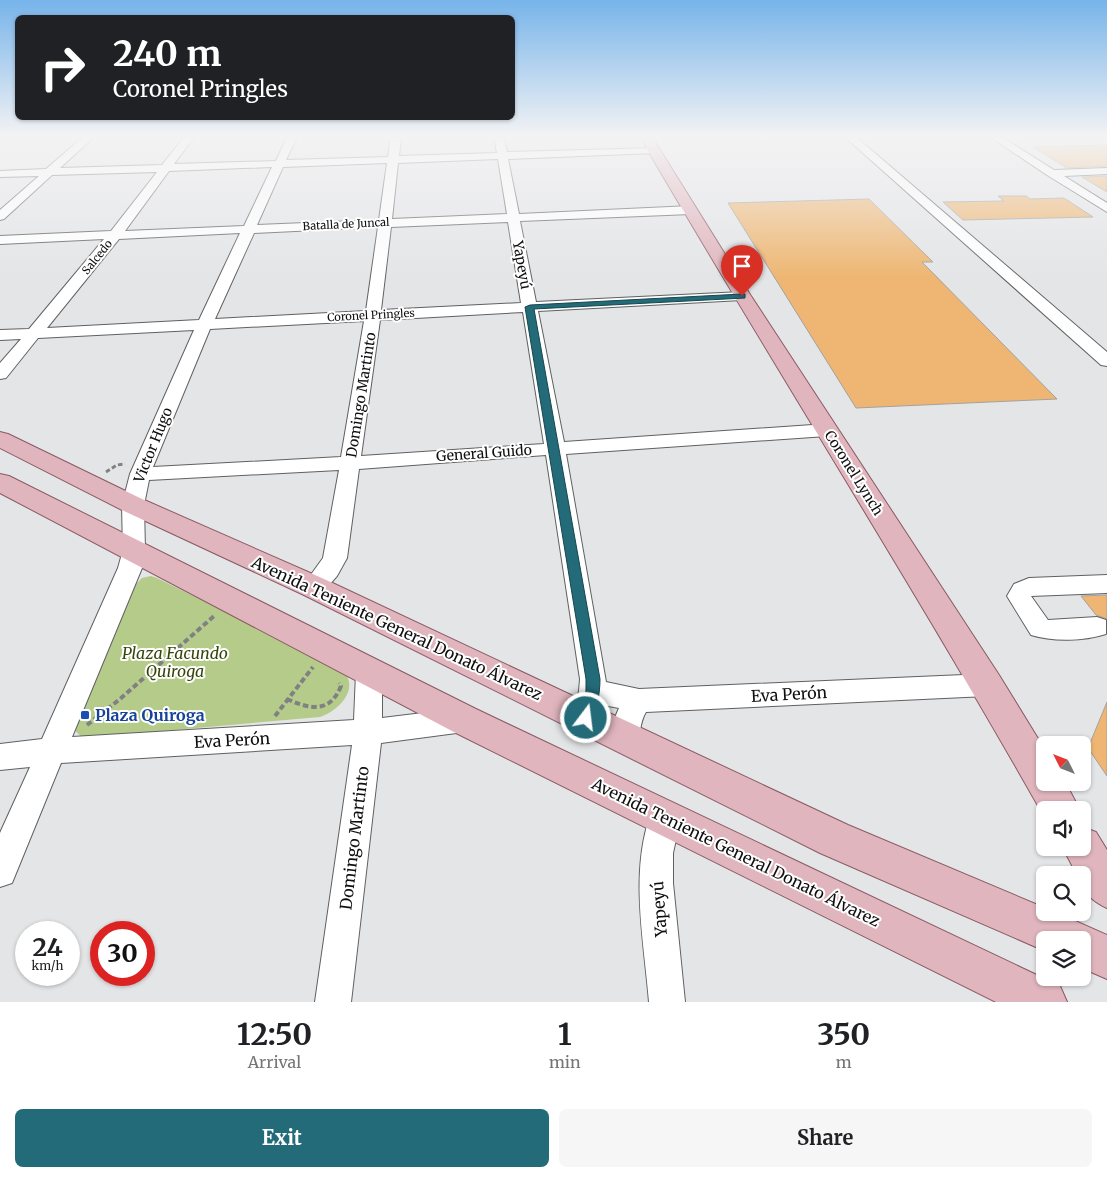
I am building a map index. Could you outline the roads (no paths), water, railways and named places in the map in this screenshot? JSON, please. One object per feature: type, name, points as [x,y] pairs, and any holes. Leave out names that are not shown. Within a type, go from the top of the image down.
[{"type":"main road","name":"Coronel Lynch","points":[[675,184],[742,296],[987,685],[1056,801]]},
{"type":"main road","name":"Avenida Teniente General Donato Álvarez","points":[[0,439],[133,505],[314,587],[589,704],[626,737],[834,839],[1048,931]]},
{"type":"main road","name":"Avenida Teniente General Donato Álvarez","points":[[0,482],[134,550],[352,674],[464,720],[1044,1002]]},
{"type":"main road","points":[[1088,856],[1107,887]]},
{"type":"main road","points":[[1091,950],[1107,956]]},
{"type":"street","points":[[0,216],[37,184]]},
{"type":"street","name":"Salcedo","points":[[0,374],[115,235],[153,184]]},
{"type":"street","name":"Victor Hugo","points":[[0,871],[124,585],[134,550],[133,505],[140,474],[204,325],[271,184]]},
{"type":"street","name":"Domingo Martinto","points":[[314,587],[329,570],[335,558],[373,314],[391,184]]},
{"type":"street","name":"Yapeyú","points":[[508,184],[555,448],[591,669],[589,704]]},
{"type":"street","points":[[904,184],[1107,361]]},
{"type":"street","points":[[1069,184],[1107,208]]},
{"type":"street","name":"Batalla de Juncal","points":[[0,240],[691,210]]},
{"type":"street","name":"Coronel Pringles","points":[[0,335],[742,296]]},
{"type":"street","name":"General Guido","points":[[140,474],[827,430]]},
{"type":"street","points":[[1097,627],[1048,630],[1040,628],[1020,601],[1020,596],[1022,590],[1029,587],[1107,584]]},
{"type":"street","name":"Domingo Martinto","points":[[333,1002],[368,732],[352,674]]},
{"type":"street","name":"Eva Perón","points":[[589,704],[987,685]]},
{"type":"street","points":[[626,737],[626,724],[630,711],[639,701]]},
{"type":"street","name":"Eva Perón","points":[[0,757],[52,751],[368,732],[464,720]]},
{"type":"street","name":"Yapeyú","points":[[665,817],[657,853],[656,883],[667,1002]]},
{"type":"place","name":"Plaza Quiroga","points":[[85,715]]},
{"type":"park label","name":"Plaza Facundo Quiroga","points":[[175,662]]}]
